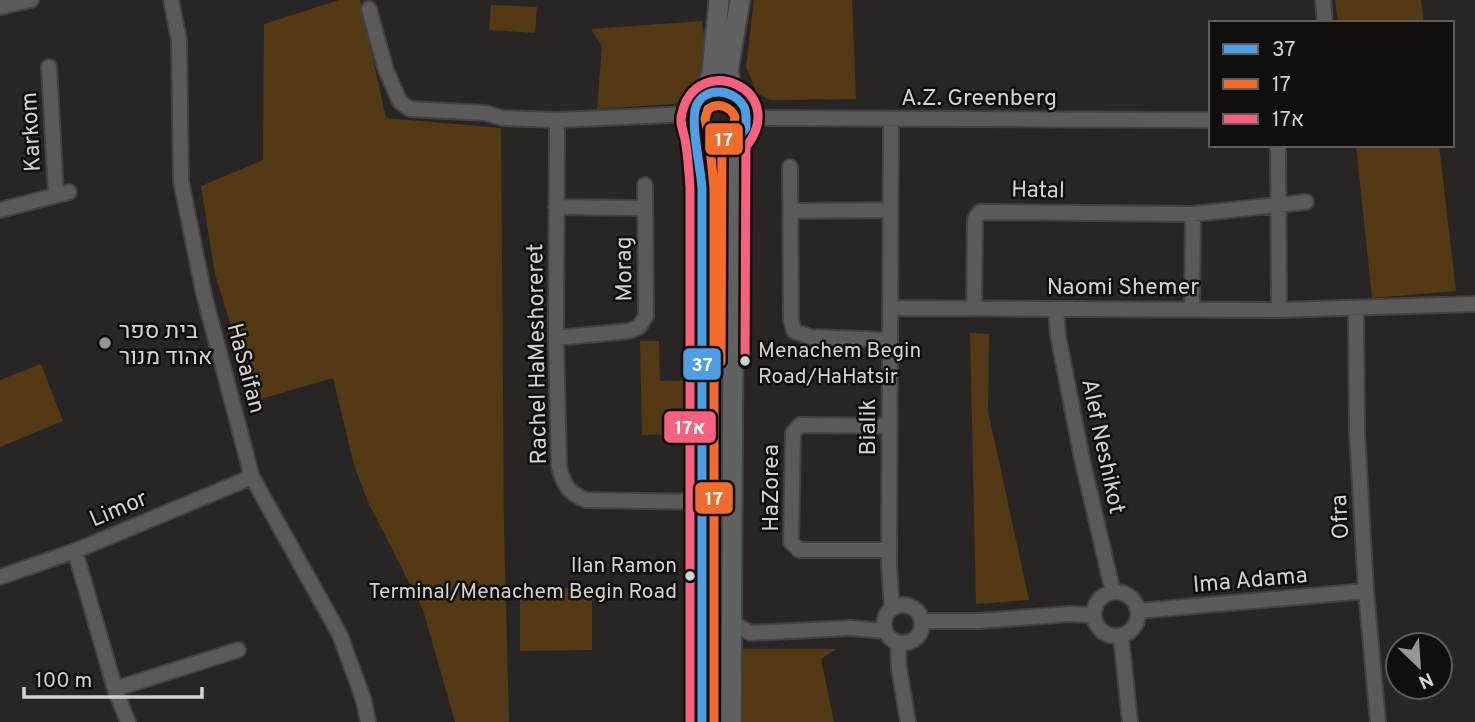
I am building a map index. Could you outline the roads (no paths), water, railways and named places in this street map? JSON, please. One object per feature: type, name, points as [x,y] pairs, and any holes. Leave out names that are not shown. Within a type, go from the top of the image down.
[{"type":"main road","points":[[702,722],[702,188],[694,124],[696,107],[705,97],[712,72],[719,0]]},
{"type":"main road","points":[[694,124],[710,145],[725,146],[734,143],[746,128],[745,109],[733,95],[728,71],[740,0]]},
{"type":"main road","points":[[705,97],[719,92],[733,95]]},
{"type":"main road","points":[[731,722],[734,143]]},
{"type":"street","points":[[0,7],[31,0]]},
{"type":"street","name":"HaSaifan","points":[[172,0],[178,40],[181,181],[204,295],[252,477],[340,635],[364,701],[368,722]]},
{"type":"street","points":[[1323,0],[1325,21]]},
{"type":"street","points":[[369,9],[386,70],[400,102],[410,109],[486,113],[502,118],[694,124]]},
{"type":"street","name":"Karkom","points":[[0,210],[62,194],[49,67]]},
{"type":"street","name":"A.Z. Greenberg","points":[[747,118],[1209,120]]},
{"type":"street","name":"Bialik","points":[[887,619],[891,119]]},
{"type":"street","name":"Rachel HaMeshoreret","points":[[557,120],[556,338],[559,467],[564,484],[573,495],[586,500],[702,502]]},
{"type":"street","points":[[1279,147],[1279,310]]},
{"type":"street","points":[[790,167],[791,320],[794,331],[811,337],[890,340]]},
{"type":"street","name":"Morag","points":[[556,338],[629,331],[639,327],[646,316],[645,185]]},
{"type":"street","name":"Hatal","points":[[974,308],[975,219],[980,212],[1193,214],[1306,202]]},
{"type":"street","name":"Morag","points":[[556,207],[645,208]]},
{"type":"street","points":[[790,211],[890,210]]},
{"type":"street","points":[[1192,310],[1193,214]]},
{"type":"street","name":"Naomi Shemer","points":[[890,307],[1279,310],[1475,304]]},
{"type":"street","name":"Alef Neshikot","points":[[1056,309],[1058,335],[1082,459],[1113,593]]},
{"type":"street","name":"Ofra","points":[[1356,309],[1357,432],[1366,592],[1378,722]]},
{"type":"street","name":"HaZorea","points":[[889,550],[799,550],[791,542],[793,433],[800,425],[890,426]]},
{"type":"street","name":"Limor","points":[[0,577],[75,551],[252,477]]},
{"type":"street","points":[[75,551],[115,689],[128,722]]},
{"type":"street","name":"Ima Adama","points":[[1138,611],[1366,592]]},
{"type":"street","points":[[1113,593],[1128,595],[1134,600],[1138,611],[1135,626],[1121,636],[1108,635],[1101,631],[1094,615],[1097,603],[1102,597],[1113,593]]},
{"type":"street","points":[[732,623],[751,633],[852,628],[887,619],[898,606],[916,610],[922,621],[920,634],[911,642],[892,641],[887,619]]},
{"type":"street","points":[[922,621],[1094,615]]},
{"type":"street","points":[[732,647],[751,633]]},
{"type":"street","points":[[1121,636],[1130,722]]},
{"type":"street","points":[[898,643],[899,668],[908,722]]},
{"type":"street","points":[[115,689],[238,650]]},
{"type":"place","name":"בית ספר אהוד מנור","points":[[105,343]]},
{"type":"place","name":"Menachem Begin Road/HaHatsir","points":[[745,361]]},
{"type":"place","name":"Ilan Ramon Terminal/Menachem Begin Road","points":[[690,576]]}]
